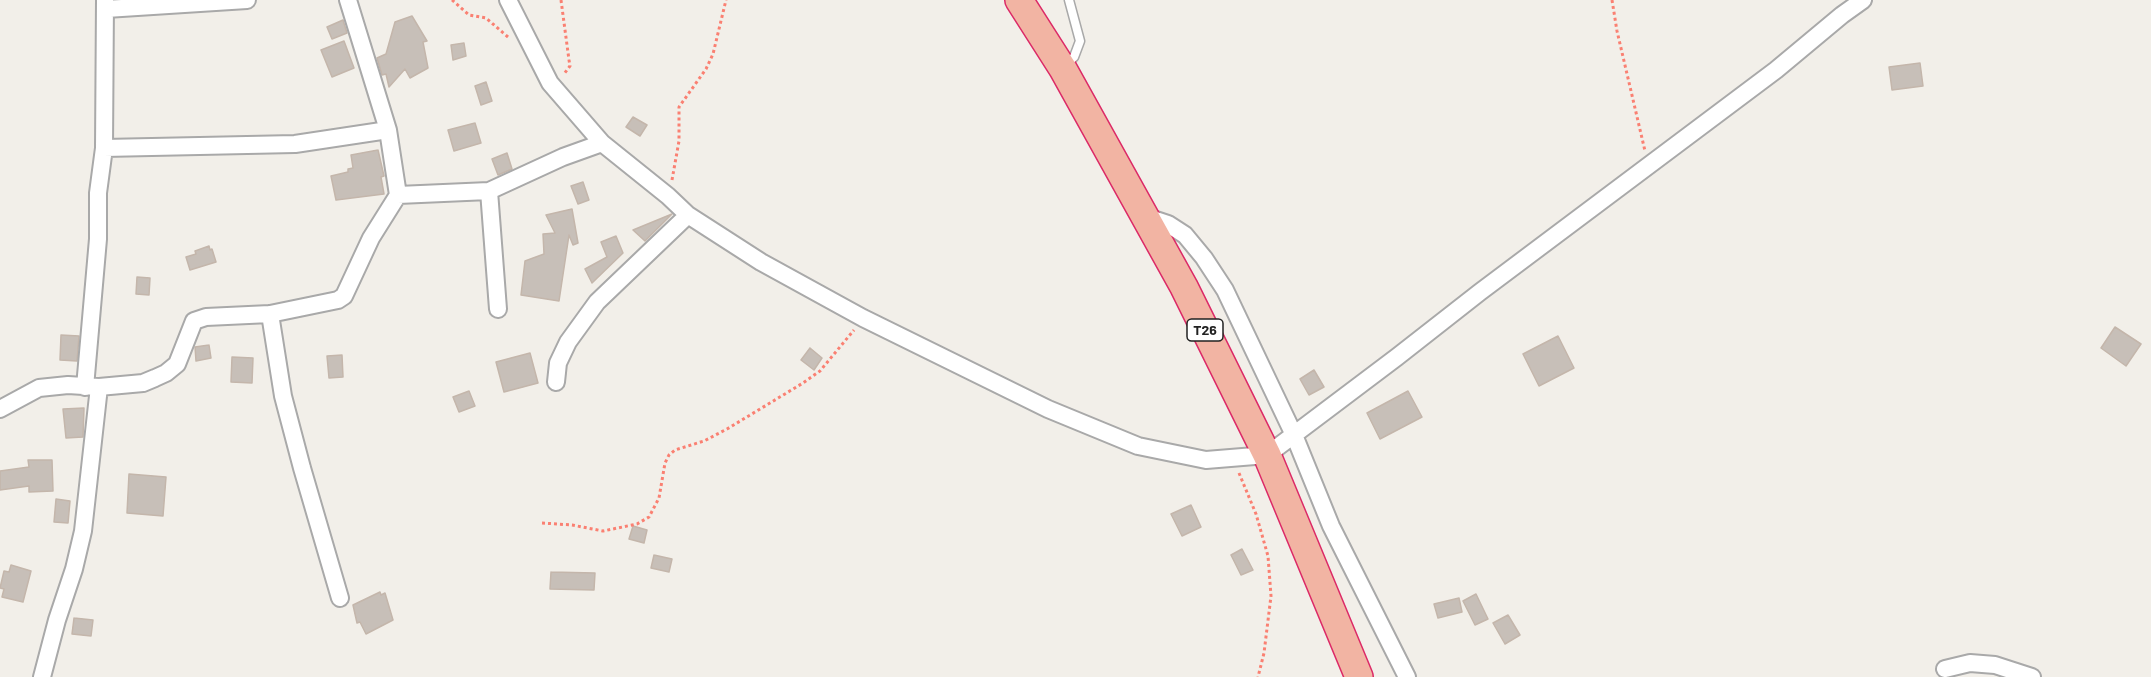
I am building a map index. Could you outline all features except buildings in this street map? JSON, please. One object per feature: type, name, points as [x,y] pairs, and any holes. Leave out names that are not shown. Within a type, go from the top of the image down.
[{"type":"highway","name":"T26","points":[[1019,0],[1063,69],[1184,287],[1267,455],[1359,677]]},
{"type":"street","points":[[42,677],[83,531],[92,387],[98,192],[104,148],[106,5],[247,0]]},
{"type":"street","points":[[1,408],[39,388],[143,383],[166,373],[177,364],[194,321],[206,317],[270,314],[333,301],[344,296],[371,238],[398,195],[388,130],[348,0]]},
{"type":"street","points":[[508,0],[550,83],[602,143],[688,215],[761,262],[863,318],[1048,409],[1138,446],[1206,460],[1267,455],[1776,70],[1863,0]]},
{"type":"street","points":[[104,148],[295,144],[388,130]]},
{"type":"street","points":[[398,195],[489,192],[563,157],[602,143]]},
{"type":"street","points":[[489,192],[498,309]]},
{"type":"street","points":[[556,382],[558,363],[567,342],[590,310],[688,215]]},
{"type":"street","points":[[1144,216],[1168,224],[1185,235],[1204,258],[1225,290],[1294,435],[1331,526],[1407,677]]},
{"type":"street","points":[[270,314],[283,396],[340,598]]},
{"type":"street","points":[[1945,669],[1970,663],[1995,665],[2032,677]]},
{"type":"lane","points":[[1063,69],[1074,57],[1080,41],[1069,0]]},
{"type":"path","points":[[452,0],[469,15],[486,18],[510,39],[531,46]]},
{"type":"path","points":[[550,83],[566,73],[570,66],[561,0]]},
{"type":"path","points":[[668,196],[676,167],[679,107],[706,69],[713,54],[726,0]]},
{"type":"path","points":[[1612,0],[1648,165]]},
{"type":"path","points":[[542,523],[572,525],[603,531],[637,524],[649,517],[659,498],[665,463],[675,450],[704,441],[727,429],[820,371],[863,318]]},
{"type":"path","points":[[1232,458],[1256,514],[1268,556],[1271,596],[1264,653],[1258,677]]}]
